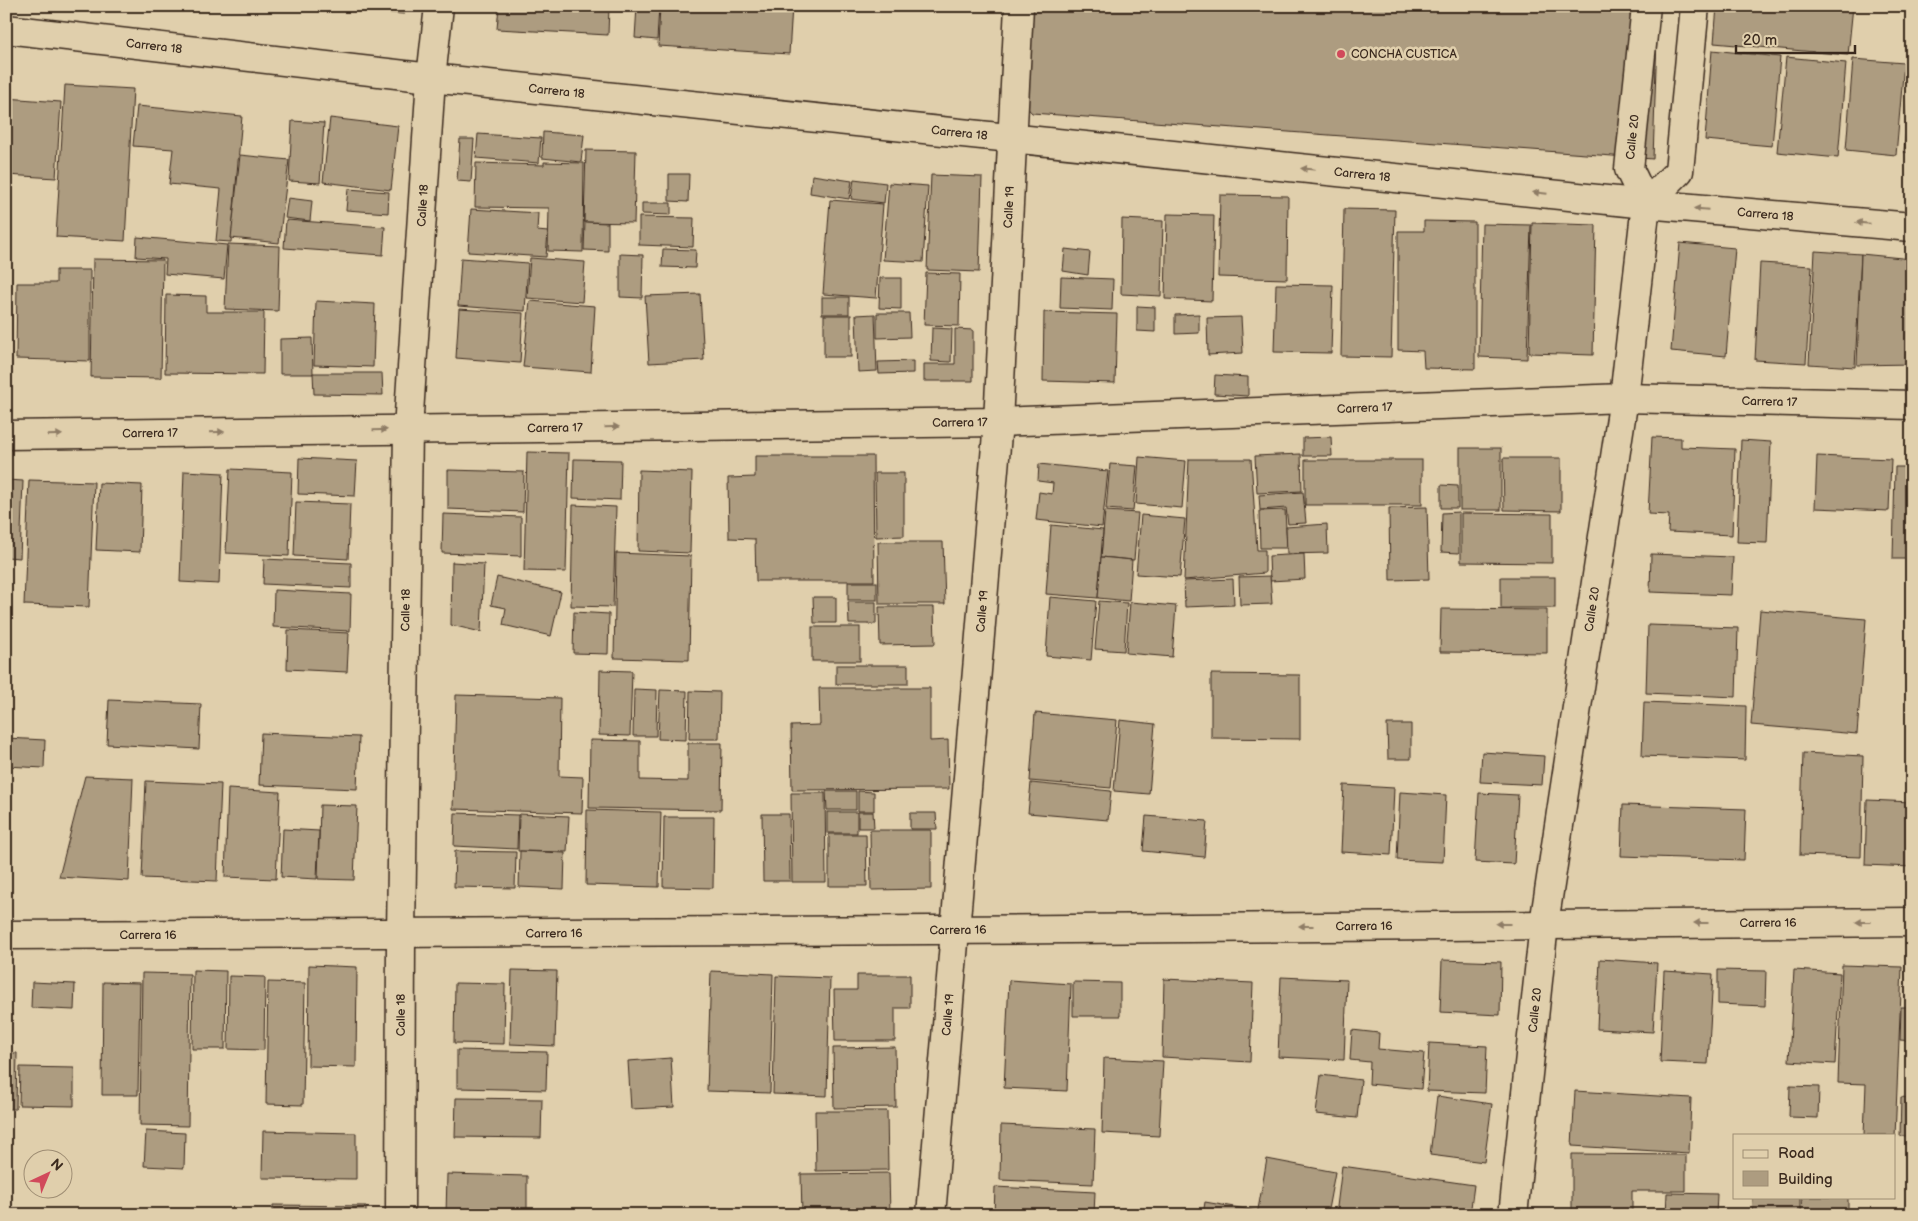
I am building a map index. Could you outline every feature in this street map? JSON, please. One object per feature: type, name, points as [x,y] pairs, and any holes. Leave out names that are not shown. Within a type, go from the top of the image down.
[{"type":"street","name":"Calle 18","points":[[400,1215],[401,935],[408,430],[431,78],[439,6]]},
{"type":"street","name":"Calle 19","points":[[932,1215],[998,422],[1019,6]]},
{"type":"street","name":"Calle 20","points":[[1513,1215],[1544,924],[1624,398],[1646,204],[1629,169],[1646,6]]},
{"type":"street","points":[[1646,204],[1679,171],[1695,6]]},
{"type":"street","name":"Carrera 18","points":[[6,29],[431,78],[1646,204],[1912,227]]},
{"type":"street","name":"Carrera 17","points":[[6,435],[998,422],[1624,398],[1912,405]]},
{"type":"street","name":"Carrera 16","points":[[6,935],[401,935],[955,928],[1912,922]]},
{"type":"building","points":[[334,6],[404,6],[404,14],[334,9]]},
{"type":"building","points":[[499,6],[609,6],[608,35],[497,29]]},
{"type":"building","points":[[637,6],[659,6],[657,40],[635,38]]},
{"type":"building","points":[[660,6],[792,6],[789,54],[658,46]]},
{"type":"building","name":"CONCHA CUSTICA","points":[[1031,6],[1658,6],[1653,159],[1032,113],[1022,102]]},
{"type":"building","points":[[1717,6],[1853,6],[1848,55],[1714,43]]},
{"type":"building","points":[[1712,50],[1780,57],[1772,146],[1705,140]]},
{"type":"building","points":[[1912,56],[1912,153],[1904,152]]},
{"type":"building","points":[[1786,57],[1846,63],[1838,158],[1777,152]]},
{"type":"building","points":[[1853,59],[1904,63],[1896,155],[1846,150]]},
{"type":"building","points":[[65,85],[133,89],[125,241],[56,237]]},
{"type":"building","points":[[6,98],[61,102],[56,178],[6,175]]},
{"type":"building","points":[[137,106],[242,116],[231,242],[216,241],[221,189],[169,184],[173,149],[133,146]]},
{"type":"building","points":[[330,118],[398,126],[391,190],[323,182]]},
{"type":"building","points":[[292,121],[324,123],[320,183],[289,181]]},
{"type":"building","points":[[543,132],[584,135],[581,162],[542,158]]},
{"type":"building","points":[[478,134],[541,138],[539,163],[476,158]]},
{"type":"building","points":[[460,139],[474,139],[471,182],[457,181]]},
{"type":"building","points":[[586,150],[636,151],[634,223],[584,222]]},
{"type":"building","points":[[240,155],[289,160],[279,243],[231,238]]},
{"type":"building","points":[[544,162],[584,163],[583,252],[548,251],[549,208],[475,207],[476,163],[544,165]]},
{"type":"building","points":[[669,174],[689,174],[688,202],[669,201]]},
{"type":"building","points":[[812,175],[852,181],[849,199],[810,193]]},
{"type":"building","points":[[931,175],[982,177],[979,272],[927,270]]},
{"type":"building","points":[[854,179],[886,183],[884,203],[851,199]]},
{"type":"building","points":[[889,183],[928,186],[923,262],[883,260]]},
{"type":"building","points":[[348,189],[389,192],[388,213],[346,210]]},
{"type":"building","points":[[1220,195],[1288,196],[1287,279],[1218,277]]},
{"type":"building","points":[[288,198],[312,201],[310,221],[285,218]]},
{"type":"building","points":[[830,200],[883,204],[876,298],[823,294]]},
{"type":"building","points":[[642,203],[671,203],[671,215],[642,214]]},
{"type":"building","points":[[471,209],[538,213],[537,231],[548,232],[546,257],[468,252]]},
{"type":"building","points":[[1344,209],[1395,210],[1391,357],[1341,356]]},
{"type":"building","points":[[1167,214],[1214,215],[1212,301],[1165,299]]},
{"type":"building","points":[[639,217],[694,218],[693,247],[639,245]]},
{"type":"building","points":[[1122,219],[1163,221],[1161,296],[1121,294]]},
{"type":"building","points":[[286,220],[385,227],[383,255],[284,248]]},
{"type":"building","points":[[1424,221],[1475,222],[1475,369],[1424,368],[1423,351],[1398,350],[1398,231],[1424,231]]},
{"type":"building","points":[[585,222],[608,223],[608,251],[584,250]]},
{"type":"building","points":[[1532,223],[1596,225],[1593,355],[1529,353]]},
{"type":"building","points":[[1482,224],[1531,225],[1527,359],[1479,357]]},
{"type":"building","points":[[137,237],[227,245],[224,279],[165,274],[166,259],[136,257]]},
{"type":"building","points":[[1680,243],[1735,248],[1726,356],[1671,351]]},
{"type":"building","points":[[228,244],[280,246],[278,311],[225,309]]},
{"type":"building","points":[[663,249],[696,250],[695,268],[662,267]]},
{"type":"building","points":[[1065,249],[1090,252],[1088,275],[1063,271]]},
{"type":"building","points":[[1815,251],[1861,254],[1855,367],[1809,364]]},
{"type":"building","points":[[620,254],[643,255],[642,298],[620,297]]},
{"type":"building","points":[[1861,254],[1912,259],[1912,364],[1857,365]]},
{"type":"building","points":[[461,258],[528,263],[525,311],[458,306]]},
{"type":"building","points":[[530,258],[585,262],[582,302],[527,298]]},
{"type":"building","points":[[93,259],[163,260],[161,378],[91,377]]},
{"type":"building","points":[[1760,263],[1812,266],[1806,363],[1755,360]]},
{"type":"building","points":[[56,270],[90,270],[90,361],[16,359],[17,283],[56,283]]},
{"type":"building","points":[[926,273],[960,274],[959,326],[924,325]]},
{"type":"building","points":[[1061,277],[1113,279],[1112,310],[1060,308]]},
{"type":"building","points":[[880,278],[901,278],[901,309],[879,308]]},
{"type":"building","points":[[1276,284],[1333,285],[1331,353],[1274,352]]},
{"type":"building","points":[[700,294],[704,360],[649,363],[645,296]]},
{"type":"building","points":[[166,295],[206,296],[206,312],[264,312],[263,374],[165,373]]},
{"type":"building","points":[[822,297],[849,297],[849,314],[822,314]]},
{"type":"building","points":[[316,301],[375,304],[373,367],[314,365]]},
{"type":"building","points":[[530,301],[595,306],[591,372],[523,367]]},
{"type":"building","points":[[1137,306],[1155,307],[1155,332],[1137,331]]},
{"type":"building","points":[[459,309],[523,313],[520,363],[456,358]]},
{"type":"building","points":[[1044,312],[1117,314],[1115,383],[1043,381]]},
{"type":"building","points":[[877,313],[909,313],[910,337],[877,338]]},
{"type":"building","points":[[875,314],[877,371],[858,372],[856,315]]},
{"type":"building","points":[[1199,314],[1199,333],[1175,334],[1175,315]]},
{"type":"building","points":[[824,315],[851,315],[851,357],[824,357]]},
{"type":"building","points":[[1241,317],[1243,353],[1208,355],[1207,318]]},
{"type":"building","points":[[932,328],[952,329],[951,362],[931,361]]},
{"type":"building","points":[[955,329],[973,330],[973,381],[924,381],[924,364],[955,364]]},
{"type":"building","points":[[312,338],[313,374],[280,374],[280,339]]},
{"type":"building","points":[[913,361],[913,373],[879,374],[878,362]]},
{"type":"building","points":[[313,373],[382,373],[383,395],[314,394]]},
{"type":"building","points":[[1215,375],[1248,377],[1248,396],[1214,394]]},
{"type":"building","points":[[1331,437],[1332,456],[1303,456],[1303,438]]},
{"type":"building","points":[[1652,437],[1681,438],[1681,447],[1735,449],[1732,535],[1668,532],[1669,515],[1648,514]]},
{"type":"building","points":[[1741,440],[1771,442],[1767,543],[1737,542]]},
{"type":"building","points":[[1460,448],[1501,448],[1501,510],[1460,510]]},
{"type":"building","points":[[527,452],[569,453],[566,572],[524,571]]},
{"type":"building","points":[[1301,454],[1302,491],[1257,493],[1255,456]]},
{"type":"building","points":[[755,456],[873,456],[874,581],[756,581],[755,539],[729,538],[728,478],[755,477]]},
{"type":"building","points":[[1817,456],[1891,459],[1889,511],[1815,508]]},
{"type":"building","points":[[1139,457],[1186,461],[1182,508],[1136,504]]},
{"type":"building","points":[[299,458],[357,461],[355,496],[298,494]]},
{"type":"building","points":[[1503,458],[1561,458],[1561,511],[1504,510]]},
{"type":"building","points":[[574,459],[621,460],[620,500],[573,498]]},
{"type":"building","points":[[1189,459],[1251,459],[1257,550],[1265,550],[1265,573],[1184,580]]},
{"type":"building","points":[[1305,460],[1422,460],[1422,505],[1305,505]]},
{"type":"building","points":[[1039,464],[1108,471],[1102,527],[1036,520],[1039,492],[1052,494],[1053,483],[1038,481]]},
{"type":"building","points":[[1110,464],[1137,466],[1133,511],[1106,509]]},
{"type":"building","points":[[1895,467],[1912,467],[1912,559],[1893,559]]},
{"type":"building","points":[[230,469],[292,472],[289,556],[226,553]]},
{"type":"building","points":[[448,470],[524,472],[523,512],[448,509]]},
{"type":"building","points":[[639,470],[692,472],[690,553],[638,551]]},
{"type":"building","points":[[184,471],[223,473],[219,584],[180,582]]},
{"type":"building","points":[[875,473],[904,473],[904,536],[876,537]]},
{"type":"building","points":[[6,480],[23,481],[20,558],[6,557]]},
{"type":"building","points":[[29,480],[94,482],[89,607],[24,605]]},
{"type":"building","points":[[99,483],[142,485],[140,552],[96,550]]},
{"type":"building","points":[[1441,485],[1458,486],[1458,508],[1441,508]]},
{"type":"building","points":[[1303,492],[1306,523],[1288,524],[1286,508],[1260,510],[1259,495]]},
{"type":"building","points":[[296,502],[350,504],[348,559],[294,556]]},
{"type":"building","points":[[573,505],[616,507],[613,607],[571,606]]},
{"type":"building","points":[[1427,507],[1429,579],[1390,580],[1389,508]]},
{"type":"building","points":[[1285,510],[1287,548],[1260,548],[1259,511]]},
{"type":"building","points":[[1105,511],[1138,513],[1134,560],[1101,557]]},
{"type":"building","points":[[1459,512],[1459,553],[1441,552],[1442,513]]},
{"type":"building","points":[[1461,513],[1552,514],[1552,563],[1461,562]]},
{"type":"building","points":[[443,514],[521,517],[521,556],[442,553]]},
{"type":"building","points":[[1141,515],[1185,519],[1180,577],[1136,574]]},
{"type":"building","points":[[1327,524],[1328,553],[1287,554],[1286,527]]},
{"type":"building","points":[[1051,525],[1103,530],[1098,598],[1046,594]]},
{"type":"building","points":[[878,542],[943,542],[945,604],[879,604]]},
{"type":"building","points":[[616,553],[691,556],[689,660],[614,658]]},
{"type":"building","points":[[1304,554],[1305,579],[1270,581],[1269,556]]},
{"type":"building","points":[[1651,554],[1733,557],[1731,595],[1650,592]]},
{"type":"building","points":[[1101,557],[1132,560],[1129,601],[1098,598]]},
{"type":"building","points":[[264,559],[351,563],[351,588],[263,584]]},
{"type":"building","points":[[452,562],[484,564],[481,632],[451,625]]},
{"type":"building","points":[[1270,576],[1272,604],[1240,605],[1239,577]]},
{"type":"building","points":[[497,577],[561,592],[551,636],[503,625],[506,608],[491,605]]},
{"type":"building","points":[[1501,577],[1555,577],[1555,608],[1501,608]]},
{"type":"building","points":[[1233,579],[1234,605],[1185,607],[1184,581]]},
{"type":"building","points":[[848,582],[877,582],[877,600],[848,600]]},
{"type":"building","points":[[274,590],[351,594],[350,631],[273,627]]},
{"type":"building","points":[[813,597],[836,597],[836,623],[814,623]]},
{"type":"building","points":[[1050,597],[1096,601],[1091,660],[1046,656]]},
{"type":"building","points":[[1099,601],[1127,603],[1124,651],[1095,649]]},
{"type":"building","points":[[848,602],[876,602],[876,624],[849,624]]},
{"type":"building","points":[[1130,602],[1176,606],[1172,657],[1126,653]]},
{"type":"building","points":[[879,607],[934,607],[935,644],[880,645]]},
{"type":"building","points":[[1441,609],[1547,610],[1547,653],[1440,652]]},
{"type":"building","points":[[1760,610],[1866,619],[1857,734],[1751,725]]},
{"type":"building","points":[[574,612],[609,614],[608,654],[573,653]]},
{"type":"building","points":[[1648,625],[1738,628],[1736,697],[1646,693]]},
{"type":"building","points":[[812,627],[860,627],[860,661],[812,661]]},
{"type":"building","points":[[288,630],[349,633],[347,672],[287,669]]},
{"type":"building","points":[[836,665],[908,665],[908,684],[836,684]]},
{"type":"building","points":[[600,670],[632,671],[630,736],[599,735]]},
{"type":"building","points":[[1211,674],[1300,675],[1300,739],[1211,738]]},
{"type":"building","points":[[819,688],[930,688],[930,741],[948,740],[949,789],[792,790],[791,726],[820,725]]},
{"type":"building","points":[[634,689],[657,690],[656,736],[633,736]]},
{"type":"building","points":[[660,690],[687,691],[686,740],[658,739]]},
{"type":"building","points":[[690,691],[720,692],[719,739],[689,739]]},
{"type":"building","points":[[456,695],[560,698],[559,776],[583,777],[582,813],[453,809]]},
{"type":"building","points":[[109,700],[201,704],[199,749],[107,744]]},
{"type":"building","points":[[1644,702],[1746,706],[1745,760],[1642,756]]},
{"type":"building","points":[[1035,713],[1117,720],[1111,788],[1030,781]]},
{"type":"building","points":[[1120,720],[1155,724],[1149,794],[1114,791]]},
{"type":"building","points":[[1387,724],[1411,724],[1411,759],[1388,759]]},
{"type":"building","points":[[261,733],[359,737],[357,789],[259,785]]},
{"type":"building","points":[[6,738],[45,740],[44,768],[6,766]]},
{"type":"building","points":[[590,740],[640,741],[640,780],[688,781],[688,743],[722,743],[721,810],[589,808]]},
{"type":"building","points":[[1482,752],[1544,756],[1542,785],[1480,782]]},
{"type":"building","points":[[1803,753],[1863,756],[1861,857],[1800,855]]},
{"type":"building","points":[[85,776],[133,778],[129,881],[59,877]]},
{"type":"building","points":[[146,781],[221,784],[217,881],[142,878]]},
{"type":"building","points":[[1031,783],[1111,791],[1108,820],[1028,813]]},
{"type":"building","points":[[1344,785],[1394,788],[1391,855],[1341,852]]},
{"type":"building","points":[[228,789],[280,792],[276,879],[225,877]]},
{"type":"building","points":[[826,791],[856,791],[856,810],[827,810]]},
{"type":"building","points":[[858,791],[874,792],[874,811],[858,811]]},
{"type":"building","points":[[1400,792],[1446,795],[1443,862],[1397,860]]},
{"type":"building","points":[[791,793],[825,793],[826,882],[792,882]]},
{"type":"building","points":[[1479,793],[1518,795],[1514,864],[1475,862]]},
{"type":"building","points":[[1867,800],[1912,802],[1912,867],[1865,865]]},
{"type":"building","points":[[320,805],[357,806],[354,880],[318,879]]},
{"type":"building","points":[[1623,805],[1746,809],[1744,860],[1621,856]]},
{"type":"building","points":[[587,810],[661,812],[659,887],[586,885]]},
{"type":"building","points":[[827,812],[857,812],[857,833],[827,833]]},
{"type":"building","points":[[858,812],[873,812],[874,828],[858,828]]},
{"type":"building","points":[[455,813],[518,815],[517,849],[454,846]]},
{"type":"building","points":[[910,813],[936,813],[937,829],[910,829]]},
{"type":"building","points":[[519,814],[569,816],[567,852],[518,851]]},
{"type":"building","points":[[762,814],[789,814],[790,881],[763,881]]},
{"type":"building","points":[[1146,816],[1207,821],[1204,857],[1143,851]]},
{"type":"building","points":[[664,817],[714,817],[713,888],[663,887]]},
{"type":"building","points":[[283,829],[319,831],[317,879],[281,877]]},
{"type":"building","points":[[870,830],[931,830],[931,889],[871,890]]},
{"type":"building","points":[[829,834],[866,834],[867,886],[829,886]]},
{"type":"building","points":[[455,851],[516,852],[515,888],[454,887]]},
{"type":"building","points":[[520,851],[565,853],[564,889],[519,887]]},
{"type":"building","points":[[1600,959],[1657,963],[1653,1032],[1597,1029]]},
{"type":"building","points":[[1442,960],[1501,962],[1500,1015],[1440,1012]]},
{"type":"building","points":[[309,965],[357,967],[356,1067],[308,1066]]},
{"type":"building","points":[[1842,965],[1902,967],[1895,1134],[1864,1134],[1866,1084],[1838,1083]]},
{"type":"building","points":[[193,970],[226,971],[225,1049],[192,1049]]},
{"type":"building","points":[[512,970],[557,971],[555,1046],[510,1044]]},
{"type":"building","points":[[1718,970],[1766,971],[1765,1006],[1718,1004]]},
{"type":"building","points":[[1794,970],[1840,973],[1835,1064],[1789,1061]]},
{"type":"building","points":[[711,971],[773,974],[770,1093],[707,1091]]},
{"type":"building","points":[[1664,971],[1713,974],[1708,1064],[1660,1062]]},
{"type":"building","points":[[142,973],[190,974],[188,1126],[140,1125]]},
{"type":"building","points":[[857,975],[910,975],[910,1008],[895,1008],[895,1041],[835,1041],[834,990],[857,990]]},
{"type":"building","points":[[229,976],[265,977],[264,1050],[228,1049]]},
{"type":"building","points":[[776,976],[830,978],[827,1096],[773,1094]]},
{"type":"building","points":[[1281,977],[1347,980],[1344,1060],[1278,1057]]},
{"type":"building","points":[[1164,979],[1253,983],[1250,1062],[1162,1057]]},
{"type":"building","points":[[1009,980],[1071,984],[1067,1091],[1004,1088]]},
{"type":"building","points":[[32,982],[75,984],[74,1010],[31,1008]]},
{"type":"building","points":[[103,982],[140,983],[138,1095],[102,1095]]},
{"type":"building","points":[[268,982],[305,983],[303,1105],[266,1104]]},
{"type":"building","points":[[1073,982],[1120,983],[1120,1016],[1073,1016]]},
{"type":"building","points":[[455,983],[505,984],[504,1044],[454,1043]]},
{"type":"building","points":[[1901,1007],[1912,1007],[1912,1041],[1900,1040]]},
{"type":"building","points":[[1352,1030],[1379,1033],[1378,1049],[1424,1053],[1421,1089],[1369,1084],[1370,1062],[1350,1060]]},
{"type":"building","points":[[1429,1043],[1487,1046],[1485,1093],[1427,1091]]},
{"type":"building","points":[[895,1047],[896,1107],[834,1108],[833,1048]]},
{"type":"building","points":[[457,1050],[547,1052],[546,1090],[457,1088]]},
{"type":"building","points":[[6,1053],[17,1053],[16,1109],[6,1109]]},
{"type":"building","points":[[671,1058],[674,1107],[631,1109],[628,1061]]},
{"type":"building","points":[[1104,1058],[1163,1061],[1159,1136],[1102,1133]]},
{"type":"building","points":[[20,1067],[74,1068],[74,1106],[19,1105]]},
{"type":"building","points":[[1321,1075],[1361,1080],[1357,1118],[1316,1114]]},
{"type":"building","points":[[1790,1086],[1819,1087],[1818,1118],[1789,1117]]},
{"type":"building","points":[[1575,1091],[1691,1098],[1689,1153],[1572,1146]]},
{"type":"building","points":[[1437,1096],[1492,1104],[1484,1162],[1430,1155]]},
{"type":"building","points":[[1901,1097],[1912,1098],[1912,1136],[1900,1136]]},
{"type":"building","points":[[456,1098],[542,1099],[541,1138],[455,1137]]},
{"type":"building","points":[[815,1111],[887,1111],[888,1170],[816,1171]]},
{"type":"building","points":[[1001,1125],[1095,1129],[1093,1184],[1000,1180]]},
{"type":"building","points":[[146,1131],[185,1133],[184,1168],[144,1166]]},
{"type":"building","points":[[263,1131],[356,1133],[356,1179],[262,1178]]},
{"type":"building","points":[[1572,1154],[1686,1155],[1686,1191],[1632,1191],[1632,1211],[1572,1211]]},
{"type":"building","points":[[1267,1159],[1335,1172],[1327,1215],[1257,1215]]},
{"type":"building","points":[[1342,1166],[1474,1185],[1470,1215],[1336,1215]]},
{"type":"building","points":[[889,1173],[890,1215],[802,1215],[801,1174]]},
{"type":"building","points":[[447,1174],[527,1176],[527,1215],[446,1215]]},
{"type":"building","points":[[995,1187],[1095,1192],[1094,1215],[994,1215]]},
{"type":"building","points":[[1667,1193],[1717,1194],[1716,1215],[1666,1215]]},
{"type":"building","points":[[1910,1196],[1912,1196],[1912,1215],[1909,1215]]},
{"type":"building","points":[[1753,1198],[1800,1198],[1800,1215],[1752,1215]]},
{"type":"building","points":[[1802,1198],[1848,1198],[1848,1215],[1801,1215]]},
{"type":"building","points":[[1205,1202],[1257,1211],[1256,1215],[1203,1215]]},
{"type":"building","points":[[273,1205],[366,1206],[366,1215],[273,1215]]},
{"type":"place","name":"CONCHA CUSTICA","points":[[1341,54]]}]
